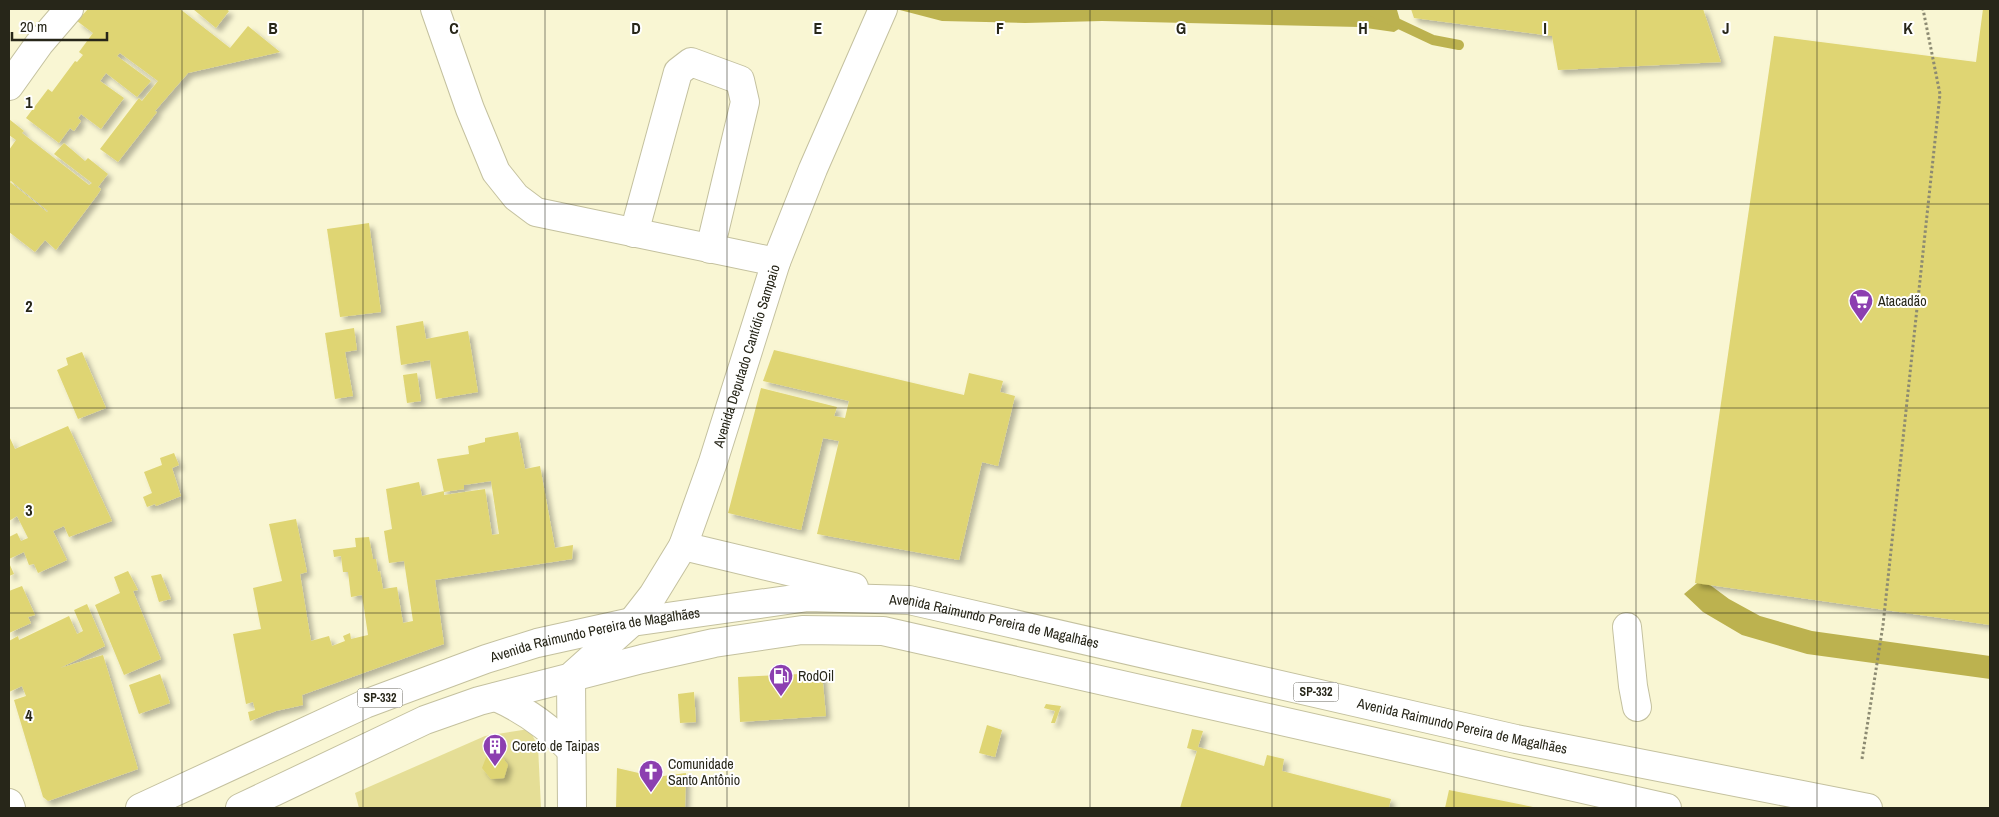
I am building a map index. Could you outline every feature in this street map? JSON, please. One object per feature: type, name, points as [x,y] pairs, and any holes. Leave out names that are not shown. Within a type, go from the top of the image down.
[{"type":"main road","points":[[9,86],[39,44],[69,9]]},
{"type":"main road","points":[[435,9],[470,109],[496,172],[516,197],[536,212],[776,262]]},
{"type":"main road","name":"Avenida Deputado Cantídio Sampaio","points":[[571,677],[632,622],[653,595],[683,546],[714,462],[776,262],[813,169],[879,17]]},
{"type":"main road","points":[[634,233],[678,72],[691,62],[740,80],[744,102],[710,249]]},
{"type":"main road","points":[[683,546],[909,600]]},
{"type":"main road","name":"Avenida Raimundo Pereira de Magalhães","points":[[147,807],[365,704],[486,659],[537,643],[632,622],[808,597],[909,600],[1516,739],[1868,808]]},
{"type":"main road","points":[[1628,627],[1633,686],[1638,707]]},
{"type":"main road","points":[[240,808],[426,720],[479,701],[642,659],[722,642],[802,630],[883,631],[1666,808]]},
{"type":"main road","points":[[571,677],[572,808]]},
{"type":"main road","points":[[496,697],[516,705],[538,720],[571,750]]},
{"type":"main road","points":[[9,803],[11,808]]},
{"type":"path","points":[[1862,759],[1883,625],[1940,94],[1923,9]]},
{"type":"shaded area","points":[[896,9],[1389,9],[1397,10],[1402,27],[1394,32],[1359,27],[1102,21],[1025,23],[942,21]]},
{"type":"shaded area","points":[[1702,579],[1729,599],[1760,616],[1812,631],[1990,656],[1990,679],[1807,654],[1742,635],[1703,612],[1684,594]]},
{"type":"shaded area","points":[[529,729],[538,746],[541,808],[359,808],[355,793],[485,736]]},
{"type":"building","points":[[88,9],[180,9],[230,48],[248,26],[280,52],[188,73],[155,111],[157,112],[118,162],[100,149],[139,98],[142,101],[158,81],[120,53],[117,56],[151,81],[137,97],[106,73],[100,81],[124,98],[101,129],[81,114],[78,118],[81,121],[74,131],[70,128],[59,143],[26,118],[48,89],[52,92],[75,61],[77,62],[83,55],[79,52],[93,33],[77,21]]},
{"type":"building","points":[[193,9],[226,9],[229,11],[216,28]]},
{"type":"building","points":[[1411,9],[1703,9],[1721,62],[1558,70],[1552,36],[1414,18]]},
{"type":"building","name":"Atacadão","points":[[1983,9],[1990,9],[1990,625],[1695,583],[1774,36],[1976,62]]},
{"type":"building","points":[[9,119],[24,131],[22,133],[89,185],[92,183],[54,154],[64,143],[85,161],[88,158],[108,174],[98,187],[101,189],[98,194],[56,250],[45,240],[35,252],[9,232],[9,150],[16,140],[9,135]],"holes":[[[11,181],[47,212],[10,182]]]},
{"type":"building","points":[[369,223],[381,312],[340,317],[327,229]]},
{"type":"building","points":[[423,321],[426,339],[468,331],[478,392],[436,399],[430,360],[401,365],[396,326]]},
{"type":"building","points":[[354,328],[357,350],[345,352],[353,396],[335,399],[325,333]]},
{"type":"building","points":[[774,350],[964,395],[969,373],[1003,381],[1000,392],[1015,396],[998,466],[982,462],[959,560],[817,534],[839,441],[823,438],[801,530],[728,513],[761,388],[837,407],[834,416],[845,418],[849,401],[763,381]]},
{"type":"building","points":[[82,352],[106,408],[78,419],[57,370],[68,365],[66,358]]},
{"type":"building","points":[[417,373],[421,401],[407,403],[403,375]]},
{"type":"building","points":[[68,426],[112,521],[69,537],[64,526],[53,531],[67,560],[38,573],[34,564],[29,565],[24,552],[9,559],[9,537],[17,533],[21,541],[28,538],[17,516],[9,521],[9,436],[15,449]]},
{"type":"building","points":[[518,432],[525,469],[540,466],[555,548],[573,545],[572,559],[435,580],[444,644],[302,695],[303,705],[276,711],[250,721],[248,712],[255,710],[253,702],[246,704],[233,634],[261,629],[253,588],[282,581],[269,524],[296,519],[307,572],[300,574],[311,641],[329,636],[332,646],[345,641],[343,636],[350,633],[351,639],[368,635],[362,595],[351,597],[348,572],[343,572],[341,556],[334,557],[333,550],[356,547],[355,538],[369,537],[373,559],[376,559],[378,572],[380,571],[383,589],[397,587],[403,623],[413,621],[404,561],[389,563],[384,531],[392,529],[386,489],[419,482],[422,496],[444,491],[437,459],[469,454],[468,446],[485,442],[485,438]],"holes":[[[491,481],[499,534],[492,535],[485,489],[444,495],[444,492],[464,489],[464,485]]]},
{"type":"building","points":[[174,453],[179,465],[172,468],[181,496],[156,506],[155,504],[147,507],[143,497],[152,493],[144,472],[162,465],[160,458]]},
{"type":"building","points":[[9,563],[14,574],[9,576]]},
{"type":"building","points":[[128,571],[138,590],[133,591],[161,659],[124,675],[95,605],[120,593],[114,577]]},
{"type":"building","points":[[161,574],[171,599],[159,602],[151,576]]},
{"type":"building","points":[[22,586],[35,615],[28,617],[31,623],[9,633],[9,591]]},
{"type":"building","points":[[87,604],[105,646],[60,668],[103,655],[138,769],[48,801],[43,797],[14,700],[26,696],[22,686],[9,692],[9,641],[18,636],[19,640],[69,616],[77,634],[83,631],[74,610]]},
{"type":"building","name":"RodOil","points":[[822,673],[826,716],[740,722],[738,677]]},
{"type":"building","points":[[160,674],[170,703],[139,714],[129,685]]},
{"type":"building","points":[[694,692],[696,722],[680,723],[678,694]]},
{"type":"building","points":[[1046,704],[1061,706],[1055,723],[1051,723],[1055,711],[1044,708]]},
{"type":"building","points":[[987,725],[1002,730],[995,757],[979,753]]},
{"type":"building","points":[[1192,729],[1203,731],[1198,747],[1264,766],[1267,755],[1284,759],[1282,771],[1391,799],[1389,807],[1393,808],[1180,808],[1197,751],[1187,748]]},
{"type":"building","name":"Coreto de Taipas","points":[[500,754],[508,765],[504,778],[491,779],[482,768],[487,755]]},
{"type":"building","name":"Comunidade Santo Antônio","points":[[617,768],[656,777],[686,773],[685,808],[616,808]]},
{"type":"building","points":[[1449,790],[1533,807],[1533,808],[1445,808]]},
{"type":"waterway","points":[[1367,9],[1433,40],[1459,45]]},
{"type":"place","name":"Atacadão","points":[[1861,322]]},
{"type":"place","name":"RodOil","points":[[781,697]]},
{"type":"place","name":"Coreto de Taipas","points":[[495,767]]},
{"type":"place","name":"Comunidade Santo Antônio","points":[[651,793]]}]
